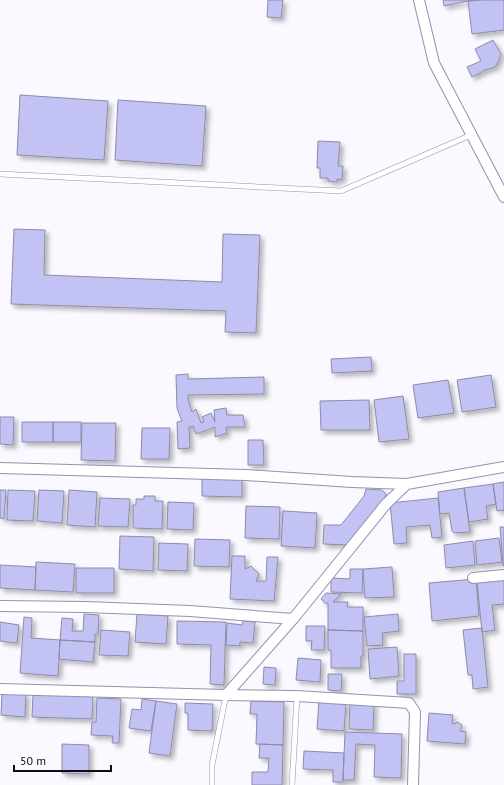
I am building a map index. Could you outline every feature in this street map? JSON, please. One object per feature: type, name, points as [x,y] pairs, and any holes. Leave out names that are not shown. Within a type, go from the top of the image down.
[{"type":"street","points":[[419,0],[434,63],[504,197]]},
{"type":"street","points":[[0,468],[246,475],[407,484],[504,467]]},
{"type":"street","points":[[226,695],[293,619],[386,504],[407,484]]},
{"type":"street","points":[[473,578],[504,575]]},
{"type":"street","points":[[0,606],[86,607],[190,611],[293,619]]},
{"type":"street","points":[[0,689],[297,696],[409,702],[415,712],[413,785]]},
{"type":"lane","points":[[0,174],[341,191],[471,135]]},
{"type":"lane","points":[[212,785],[212,765],[226,695]]},
{"type":"lane","points":[[292,785],[297,696]]},
{"type":"building","points":[[268,0],[283,0],[281,18],[267,17]]},
{"type":"building","points":[[443,0],[473,0],[444,6]]},
{"type":"building","points":[[504,0],[504,30],[472,34],[468,1]]},
{"type":"building","points":[[493,40],[501,54],[498,62],[495,67],[485,70],[472,77],[467,67],[481,61],[475,49]]},
{"type":"building","points":[[20,95],[108,101],[104,160],[17,155]]},
{"type":"building","points":[[118,100],[206,106],[202,166],[115,160]]},
{"type":"building","points":[[318,141],[340,142],[338,166],[343,166],[342,180],[337,179],[337,182],[328,181],[328,178],[320,178],[320,168],[317,168]]},
{"type":"building","points":[[14,229],[45,230],[44,275],[222,282],[223,234],[260,235],[256,333],[225,332],[226,311],[11,304]]},
{"type":"building","points":[[371,357],[372,371],[332,373],[331,359]]},
{"type":"building","points":[[188,374],[188,379],[264,377],[264,394],[188,395],[192,412],[196,409],[201,423],[204,422],[202,417],[211,413],[215,422],[214,410],[226,408],[227,415],[243,415],[245,427],[226,427],[227,433],[215,437],[215,427],[196,434],[193,426],[189,427],[190,448],[178,449],[177,422],[182,421],[177,408],[176,375]]},
{"type":"building","points":[[491,375],[496,407],[462,412],[457,380]]},
{"type":"building","points":[[448,380],[454,413],[418,418],[413,385]]},
{"type":"building","points":[[403,396],[409,439],[379,442],[374,400]]},
{"type":"building","points":[[369,400],[370,430],[321,430],[320,401]]},
{"type":"building","points":[[0,417],[14,417],[13,445],[0,444]]},
{"type":"building","points":[[22,422],[53,422],[53,442],[22,442]]},
{"type":"building","points":[[53,422],[81,422],[81,442],[53,442]]},
{"type":"building","points":[[82,423],[116,423],[115,461],[81,460]]},
{"type":"building","points":[[142,428],[170,428],[169,459],[141,459]]},
{"type":"building","points":[[248,440],[263,440],[264,465],[248,465]]},
{"type":"building","points":[[202,477],[242,478],[242,497],[202,496]]},
{"type":"building","points":[[504,482],[504,510],[497,511],[493,484]]},
{"type":"building","points":[[493,484],[496,504],[486,506],[488,519],[469,522],[464,488]]},
{"type":"building","points":[[464,488],[470,532],[454,533],[452,531],[449,513],[440,514],[438,492]]},
{"type":"building","points":[[366,489],[382,490],[386,494],[384,502],[349,545],[323,544],[324,525],[341,525],[364,496]]},
{"type":"building","points":[[0,490],[6,490],[4,519],[0,518]]},
{"type":"building","points":[[8,490],[35,491],[33,521],[7,520]]},
{"type":"building","points":[[39,490],[64,491],[62,523],[37,521]]},
{"type":"building","points":[[69,490],[97,492],[95,527],[67,525]]},
{"type":"building","points":[[144,496],[155,496],[155,501],[163,501],[162,529],[133,528],[133,505],[136,505],[136,499],[144,499]]},
{"type":"building","points":[[100,498],[130,499],[128,527],[98,526]]},
{"type":"building","points":[[438,498],[442,537],[432,538],[430,525],[406,527],[407,543],[394,544],[390,503]]},
{"type":"building","points":[[168,502],[194,503],[193,530],[167,529]]},
{"type":"building","points":[[246,506],[280,507],[279,539],[245,538]]},
{"type":"building","points":[[283,511],[317,513],[315,548],[281,546]]},
{"type":"building","points":[[500,527],[504,527],[503,566]]},
{"type":"building","points":[[120,536],[154,537],[153,571],[119,569]]},
{"type":"building","points":[[499,538],[502,562],[477,565],[475,541]]},
{"type":"building","points":[[195,539],[230,540],[229,567],[194,566]]},
{"type":"building","points":[[473,541],[475,565],[446,568],[444,545]]},
{"type":"building","points":[[159,543],[188,544],[187,571],[158,570]]},
{"type":"building","points":[[232,556],[245,556],[245,569],[251,566],[259,574],[256,581],[266,581],[267,557],[278,557],[274,601],[230,599]]},
{"type":"building","points":[[36,562],[75,564],[73,592],[35,590]]},
{"type":"building","points":[[0,565],[36,567],[35,590],[0,588]]},
{"type":"building","points":[[392,567],[394,597],[365,598],[363,569]]},
{"type":"building","points":[[76,568],[114,568],[114,593],[76,593]]},
{"type":"building","points":[[350,569],[363,569],[362,593],[331,592],[331,578],[350,579]]},
{"type":"building","points":[[476,579],[479,616],[432,621],[429,583]]},
{"type":"building","points":[[504,579],[504,604],[492,605],[495,630],[482,632],[477,582]]},
{"type":"building","points":[[326,593],[341,594],[333,602],[348,602],[347,607],[363,607],[363,631],[328,630],[328,603],[325,603],[321,599]]},
{"type":"building","points":[[84,614],[99,615],[98,634],[95,634],[95,642],[60,640],[62,618],[73,619],[72,631],[83,631]]},
{"type":"building","points":[[137,614],[168,616],[166,644],[135,642]]},
{"type":"building","points":[[398,614],[399,631],[382,633],[383,645],[367,646],[364,617]]},
{"type":"building","points":[[24,617],[32,618],[31,638],[60,640],[58,676],[20,673]]},
{"type":"building","points":[[177,621],[226,622],[224,685],[210,684],[211,645],[177,644]]},
{"type":"building","points":[[243,621],[255,622],[253,643],[240,642],[240,646],[226,645],[227,623],[242,625]]},
{"type":"building","points":[[0,622],[19,625],[17,643],[0,641]]},
{"type":"building","points":[[306,626],[325,626],[324,650],[311,650],[312,641],[306,641]]},
{"type":"building","points":[[482,628],[488,687],[473,689],[472,675],[468,675],[463,630]]},
{"type":"building","points":[[101,630],[130,632],[128,656],[99,655]]},
{"type":"building","points":[[328,630],[363,631],[363,656],[361,656],[361,668],[331,668],[331,650],[328,650]]},
{"type":"building","points":[[60,640],[95,642],[93,662],[59,659]]},
{"type":"building","points":[[397,647],[399,676],[370,679],[368,649]]},
{"type":"building","points":[[404,654],[416,654],[416,694],[397,694],[397,681],[404,681]]},
{"type":"building","points":[[298,658],[321,660],[320,682],[296,680]]},
{"type":"building","points":[[264,667],[276,668],[275,685],[263,684]]},
{"type":"building","points":[[328,674],[342,674],[341,691],[328,690]]},
{"type":"building","points":[[2,692],[26,693],[25,717],[1,715]]},
{"type":"building","points":[[33,694],[93,696],[92,719],[32,717]]},
{"type":"building","points":[[97,698],[121,699],[119,743],[112,743],[113,736],[91,735],[92,722],[96,722]]},
{"type":"building","points":[[142,699],[156,701],[151,731],[129,728],[132,709],[141,710]]},
{"type":"building","points":[[319,700],[346,702],[344,731],[317,729]]},
{"type":"building","points":[[156,701],[177,704],[170,756],[149,753]]},
{"type":"building","points":[[251,701],[284,702],[283,745],[256,744],[257,714],[250,714]]},
{"type":"building","points":[[185,703],[213,704],[212,731],[188,730],[188,713],[185,713]]},
{"type":"building","points":[[350,703],[374,703],[373,730],[349,729]]},
{"type":"building","points":[[429,713],[453,715],[452,723],[455,724],[457,722],[461,724],[462,726],[460,731],[466,732],[465,744],[427,741]]},
{"type":"building","points":[[345,732],[402,734],[401,778],[374,777],[375,745],[356,744],[354,780],[343,780]]},
{"type":"building","points":[[62,744],[89,745],[89,774],[62,773]]},
{"type":"building","points":[[260,744],[283,745],[282,785],[252,785],[252,772],[268,772],[269,758],[259,758]]},
{"type":"building","points":[[304,751],[344,753],[343,782],[333,782],[333,770],[303,769]]}]
